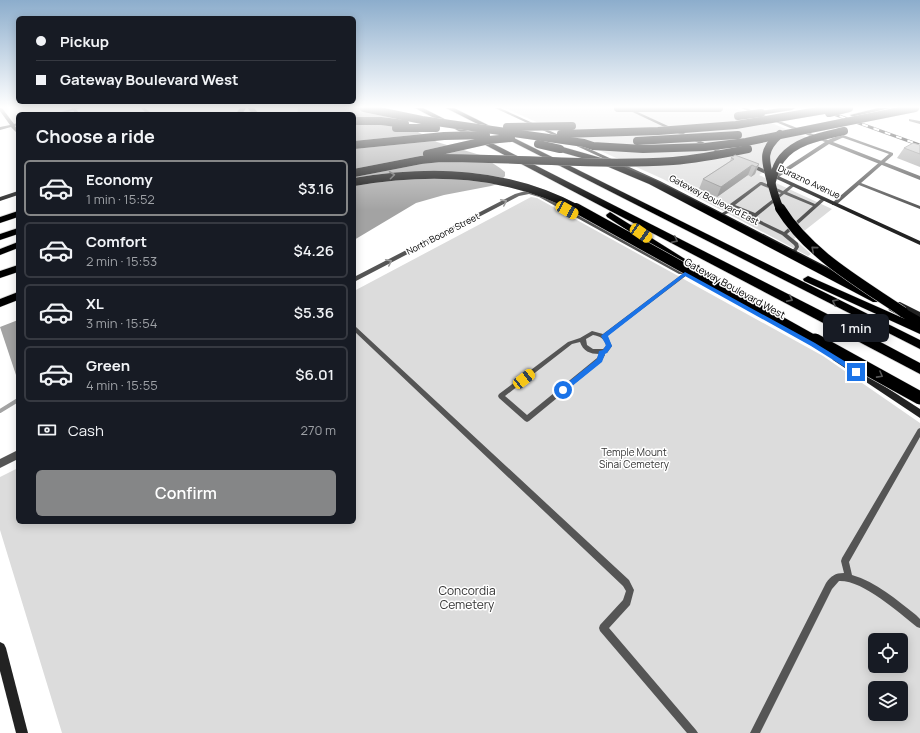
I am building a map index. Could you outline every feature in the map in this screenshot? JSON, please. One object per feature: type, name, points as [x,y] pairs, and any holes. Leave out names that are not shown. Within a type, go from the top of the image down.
[{"type":"highway","points":[[356,152],[370,142]]},
{"type":"highway","points":[[356,146],[388,142]]},
{"type":"highway","points":[[476,142],[835,323],[920,369]]},
{"type":"highway","points":[[356,178],[410,158],[478,142]]},
{"type":"highway","points":[[518,142],[920,345]]},
{"type":"highway","points":[[527,142],[562,164]]},
{"type":"highway","points":[[533,142],[602,161],[646,179],[687,199],[920,322]]},
{"type":"highway","points":[[578,142],[593,146],[643,149],[705,147],[744,142]]},
{"type":"highway","points":[[584,143],[601,142]]},
{"type":"highway","points":[[771,142],[764,160],[773,180],[780,210],[787,221],[806,242],[830,262],[902,312]]},
{"type":"highway","points":[[356,173],[441,158],[636,162],[692,158],[739,151],[771,142]]},
{"type":"highway","points":[[773,180],[779,163],[783,158],[793,149],[806,142]]},
{"type":"highway","points":[[356,182],[402,174],[450,173],[489,178],[541,192],[566,203],[920,398]]},
{"type":"highway","points":[[563,185],[632,228],[776,324]]},
{"type":"highway","points":[[619,192],[671,213],[790,271],[920,330]]},
{"type":"highway","points":[[0,220],[16,215]]},
{"type":"highway","points":[[0,237],[16,232]]},
{"type":"highway","points":[[0,252],[16,246]]},
{"type":"highway","points":[[0,257],[16,252]]},
{"type":"highway","points":[[0,275],[16,269]]},
{"type":"highway","points":[[0,303],[16,297]]},
{"type":"main road","name":"Gateway Boulevard East","points":[[571,142],[658,182],[920,315]]},
{"type":"main road","points":[[700,142],[732,157]]},
{"type":"main road","name":"Durazno Avenue","points":[[740,160],[773,180],[793,185],[920,243]]},
{"type":"main road","points":[[0,199],[16,194]]},
{"type":"main road","name":"Gateway Boulevard West","points":[[776,324],[833,356],[920,414]]},
{"type":"main road","points":[[0,648],[22,733]]},
{"type":"street","points":[[773,180],[828,142]]},
{"type":"street","points":[[829,142],[920,178]]},
{"type":"street","name":"North Boone Street","points":[[356,279],[517,195],[526,192],[533,193]]},
{"type":"street","name":"Gateway Boulevard West","points":[[533,193],[776,324]]},
{"type":"street","points":[[0,464],[16,455]]},
{"type":"lane","points":[[834,204],[892,154],[859,142]]},
{"type":"lane","points":[[755,215],[732,205],[761,183],[816,206]]},
{"type":"lane","points":[[858,183],[920,208]]},
{"type":"lane","points":[[793,185],[752,218],[784,234],[796,244],[797,247],[794,251]]},
{"type":"lane","points":[[784,234],[824,199]]},
{"type":"lane","points":[[722,214],[736,207]]},
{"type":"lane","points":[[604,336],[685,274]]},
{"type":"lane","points":[[356,330],[626,584],[630,590],[627,602],[603,628],[693,733]]},
{"type":"lane","points":[[583,339],[583,344],[587,350],[601,352],[605,351],[609,346],[607,339],[604,336],[592,333],[585,336],[583,339],[570,343],[501,396],[528,419],[599,360],[602,355],[601,352]]},
{"type":"lane","points":[[848,578],[845,560],[920,431]]},
{"type":"lane","points":[[754,733],[829,586],[838,577],[859,581],[920,624]]},
{"type":"green space","points":[[581,142],[809,142],[759,175],[832,209],[794,239],[811,254],[808,256],[663,179]]},
{"type":"green space","name":"Concordia Cemetery","points":[[531,197],[537,198],[823,356],[920,423],[920,733],[62,733],[0,530],[0,477],[16,469],[16,524],[356,524],[356,290]]},
{"type":"shaded area","points":[[356,142],[438,142],[480,155],[505,172],[505,176],[498,184],[444,195],[416,203],[356,239]]},
{"type":"shaded area","points":[[16,321],[16,375],[0,327]]},
{"type":"building","points":[[913,143],[920,145],[920,154],[904,148]]},
{"type":"building","points":[[735,155],[759,164],[756,167],[752,165],[721,187],[703,179],[734,159],[731,158]]},
{"type":"waterway","points":[[0,411],[16,401]]},
{"type":"railway","points":[[912,142],[920,145]]},
{"type":"route","points":[[563,390],[599,360],[602,355],[601,352],[608,349],[609,342],[604,336],[685,274],[813,344],[856,372]]},
{"type":"park label","name":"Temple Mount Sinai Cemetery","points":[[634,458]]}]
